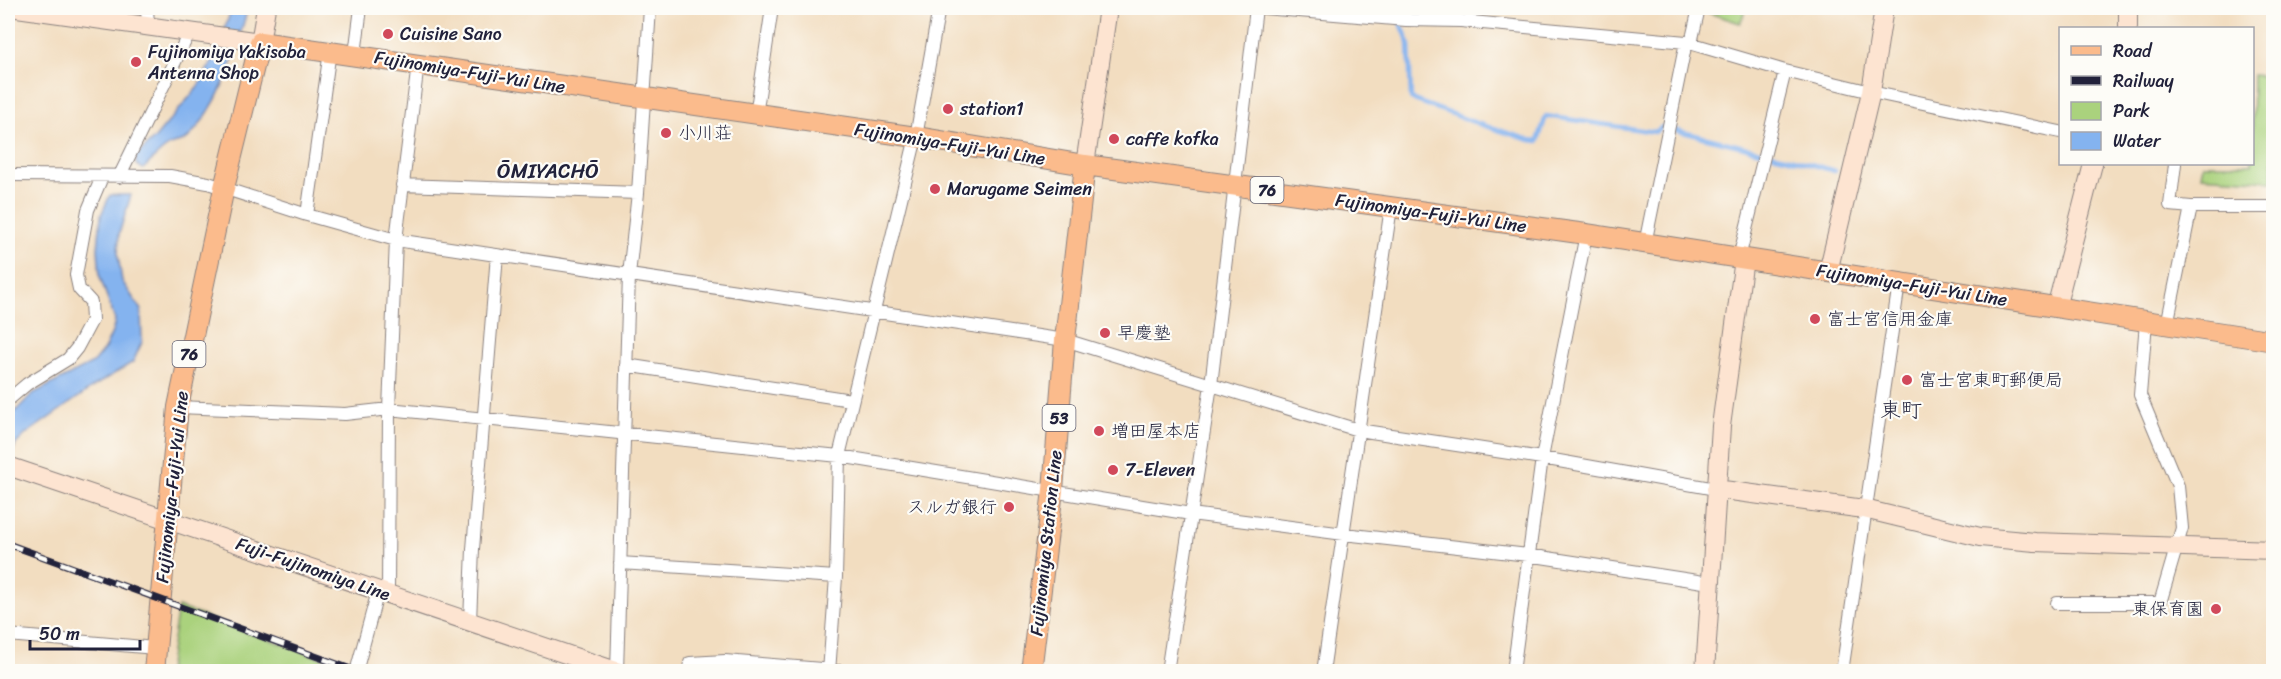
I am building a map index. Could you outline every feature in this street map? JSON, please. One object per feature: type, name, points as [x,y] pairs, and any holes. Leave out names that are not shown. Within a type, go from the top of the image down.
[{"type":"main road","name":"Fujinomiya-Fuji-Yui Line","points":[[154,672],[178,407],[224,188],[250,40],[916,137],[1085,165],[1586,234],[2274,341]]},
{"type":"main road","name":"Fujinomiya Station Line","points":[[1031,672],[1053,490],[1065,340],[1085,165]]},
{"type":"street","points":[[17,8],[147,16],[190,31],[250,40],[266,8]]},
{"type":"street","points":[[355,54],[361,8]]},
{"type":"street","points":[[618,671],[629,274],[638,193],[650,8]]},
{"type":"street","points":[[756,115],[772,8]]},
{"type":"street","points":[[829,671],[836,578],[839,456],[916,137],[939,8]]},
{"type":"street","points":[[1085,165],[1108,8]]},
{"type":"street","points":[[1167,672],[1211,385],[1256,8]]},
{"type":"street","points":[[1263,8],[1406,20],[1461,21],[1688,42],[1785,71],[1871,92],[2059,132]]},
{"type":"street","points":[[1403,8],[1406,20]]},
{"type":"street","points":[[1645,244],[1688,42],[1700,8]]},
{"type":"street","points":[[1828,272],[1871,92],[1884,8]]},
{"type":"street","points":[[2128,8],[2128,27]]},
{"type":"street","points":[[119,177],[190,31]]},
{"type":"street","points":[[307,215],[330,51]]},
{"type":"street","points":[[356,672],[383,592],[396,240],[418,64]]},
{"type":"street","points":[[1704,672],[1721,426],[1742,259],[1785,71]]},
{"type":"street","points":[[2056,308],[2093,165]]},
{"type":"street","points":[[2175,165],[2170,205],[2274,207]]},
{"type":"street","points":[[8,175],[170,176],[224,188],[307,215],[396,240],[1065,340],[1358,430],[1542,458],[1716,489],[1864,509],[1980,537],[2035,542],[2274,550]]},
{"type":"street","points":[[8,400],[27,384],[68,359],[77,348],[92,320],[91,302],[79,289],[76,275],[87,210],[102,177]]},
{"type":"street","points":[[402,185],[638,193]]},
{"type":"street","points":[[1323,672],[1391,207]]},
{"type":"street","points":[[2167,325],[2191,207]]},
{"type":"street","points":[[1513,672],[1542,458],[1586,234]]},
{"type":"street","points":[[470,621],[483,418],[497,255]]},
{"type":"street","points":[[1842,672],[1864,509],[1899,283]]},
{"type":"street","points":[[2057,603],[2160,603],[2182,528],[2178,486],[2140,395],[2146,322]]},
{"type":"street","points":[[626,364],[851,400]]},
{"type":"street","points":[[178,407],[345,414],[389,409],[839,456],[1191,514],[1528,555],[1710,583]]},
{"type":"street","name":"Fuji-Fujinomiya Line","points":[[9,467],[618,671]]},
{"type":"street","points":[[620,563],[836,578]]},
{"type":"street","points":[[8,635],[155,648]]},
{"type":"street","points":[[688,672],[690,663],[725,661],[858,672]]},
{"type":"green space","points":[[1707,8],[1747,8],[1740,23],[1706,12]]},
{"type":"green space","points":[[2254,75],[2273,77],[2273,181],[2201,176],[2203,165],[2254,165]]},
{"type":"green space","points":[[178,607],[346,667],[344,671],[168,671]]},
{"type":"water","points":[[232,8],[248,8],[226,77],[211,109],[188,138],[167,147],[143,169],[136,164],[136,156],[155,138],[197,88],[214,58]]},
{"type":"water","points":[[110,195],[131,195],[119,234],[118,255],[122,281],[141,310],[142,342],[133,362],[26,434],[16,444],[8,463],[8,419],[32,394],[93,363],[105,348],[113,330],[115,320],[100,277],[98,249],[101,215]]},
{"type":"waterway","points":[[1395,8],[1409,43],[1411,99],[1530,140],[1538,141],[1546,116],[1655,132],[1662,127],[1835,171]]},
{"type":"railway","points":[[8,544],[359,672]]},
{"type":"place","name":"Cuisine Sano","points":[[388,34]]},
{"type":"place","name":"Fujinomiya Yakisoba Antenna Shop","points":[[136,62]]},
{"type":"place","name":"station1","points":[[948,109]]},
{"type":"place","name":"小川荘","points":[[666,133]]},
{"type":"place","name":"caffe kofka","points":[[1114,139]]},
{"type":"place","name":"Marugame Seimen","points":[[935,189]]},
{"type":"place","name":"富士宮信用金庫","points":[[1815,319]]},
{"type":"place","name":"早慶塾","points":[[1105,333]]},
{"type":"place","name":"富士宮東町郵便局","points":[[1907,380]]},
{"type":"place","name":"増田屋本店","points":[[1099,431]]},
{"type":"place","name":"7-Eleven","points":[[1113,470]]},
{"type":"place","name":"スルガ銀行","points":[[1009,507]]},
{"type":"place","name":"東保育園","points":[[2216,609]]},
{"type":"district","name":"ŌMIYACHŌ","points":[[548,171]]},
{"type":"district","name":"東町","points":[[1901,410]]}]
